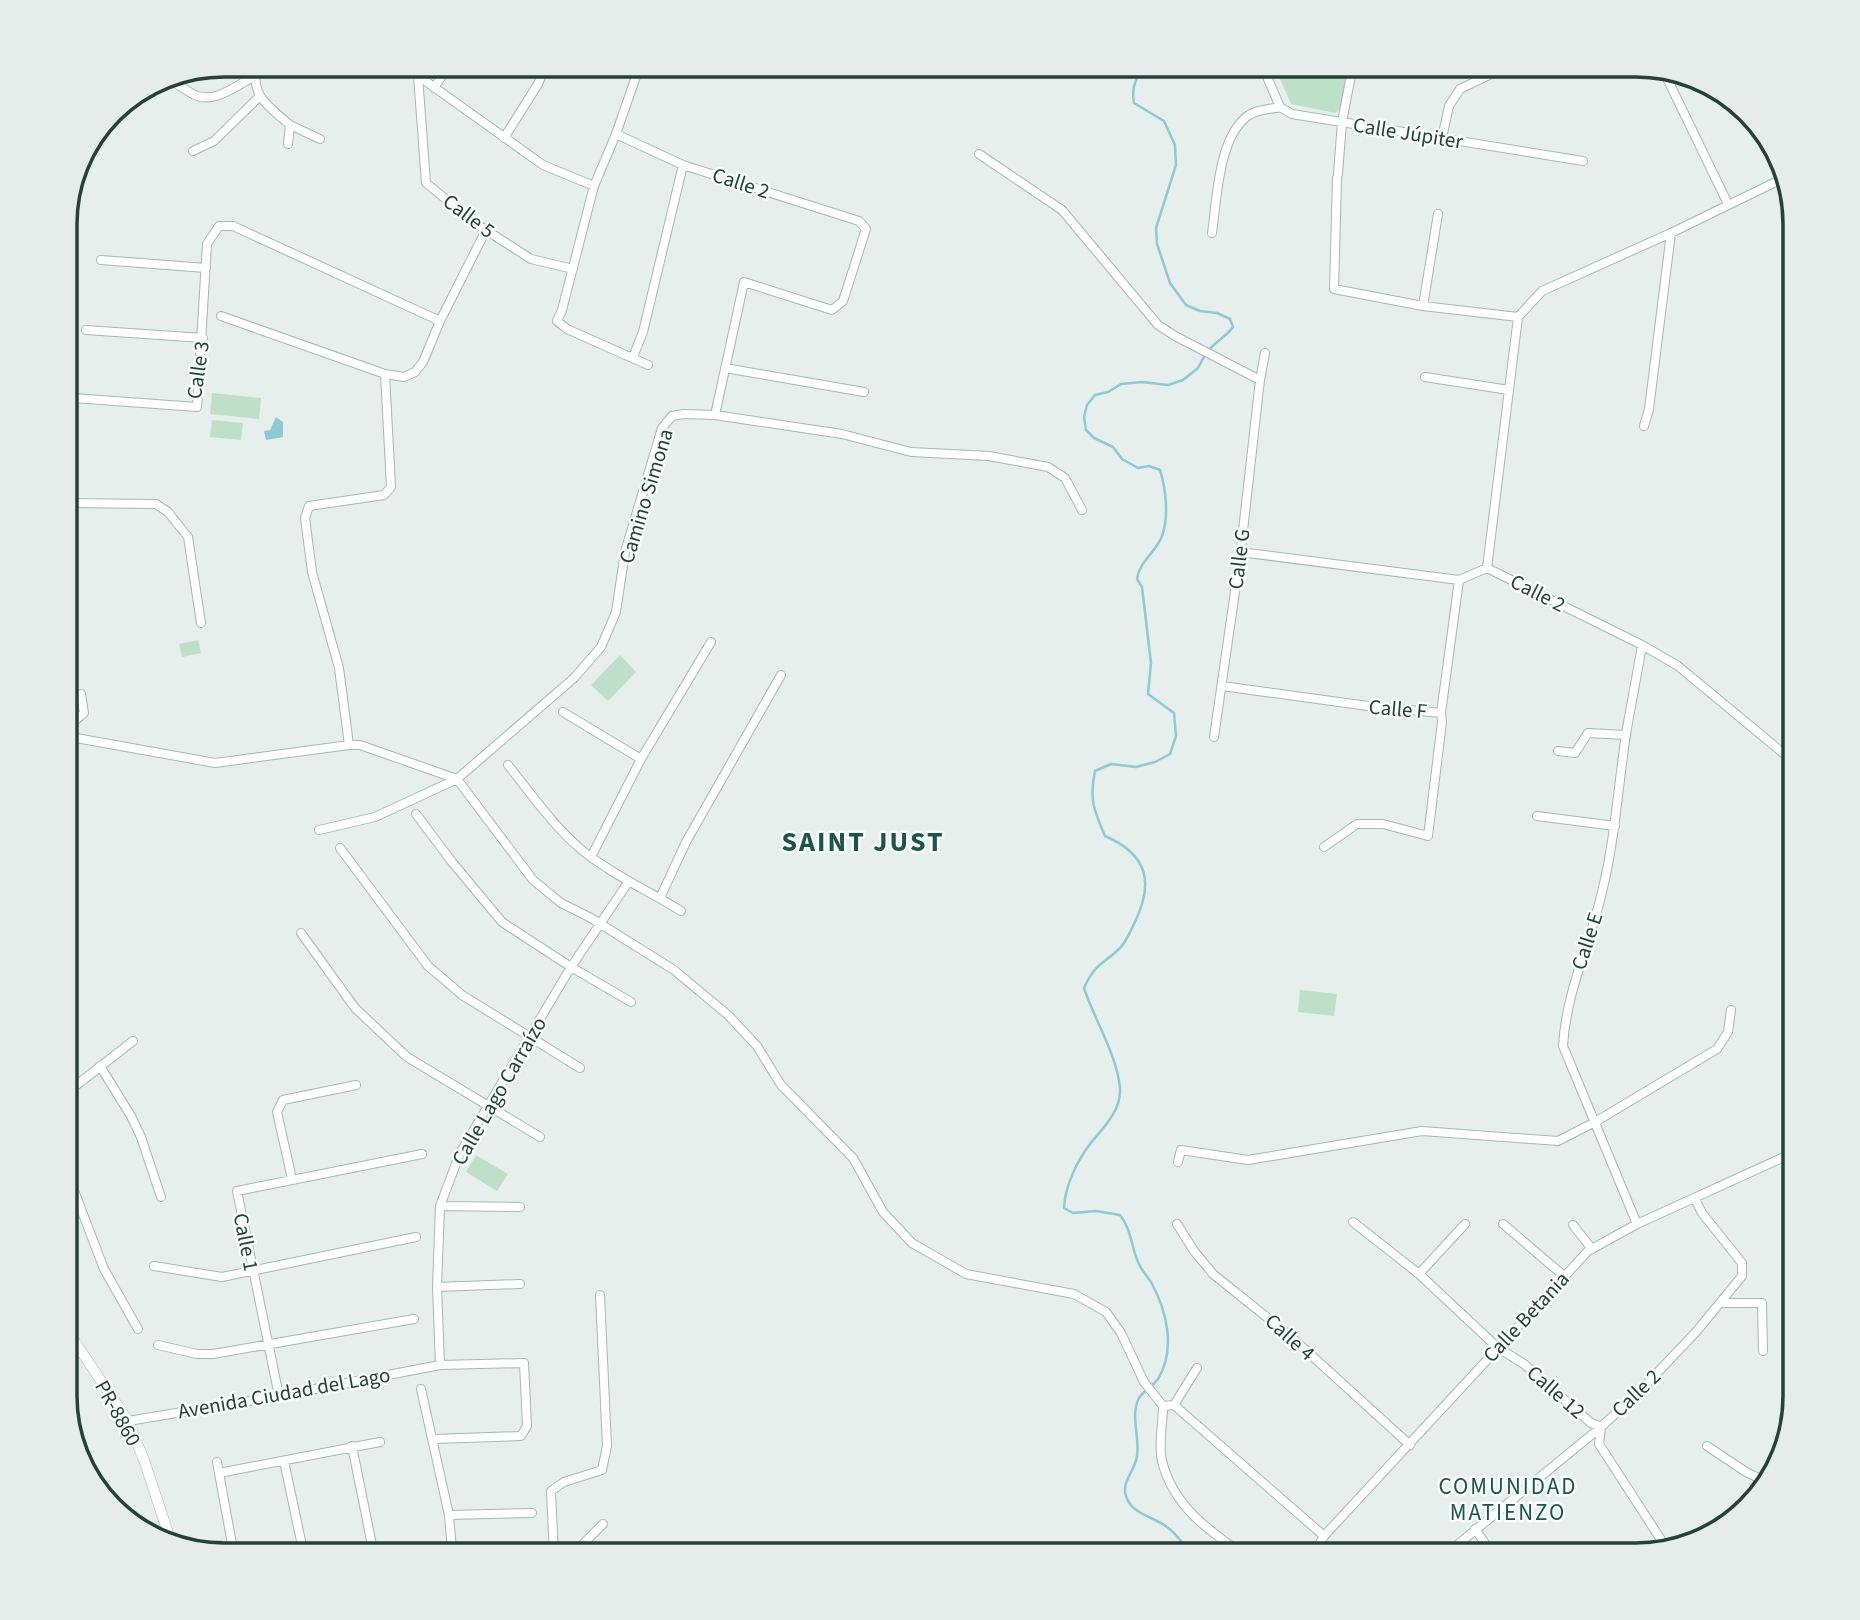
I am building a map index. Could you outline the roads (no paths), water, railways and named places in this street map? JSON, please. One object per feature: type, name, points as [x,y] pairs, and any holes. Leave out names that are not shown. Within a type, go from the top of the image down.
[{"type":"street","points":[[179,84],[201,98],[212,98],[245,77]]},
{"type":"street","points":[[255,77],[259,97],[290,125],[320,139]]},
{"type":"street","name":"Calle 5","points":[[418,77],[426,183],[486,230],[531,259],[573,269]]},
{"type":"street","points":[[419,77],[543,165],[594,186]]},
{"type":"street","points":[[434,88],[441,77]]},
{"type":"street","points":[[504,138],[541,77]]},
{"type":"street","points":[[636,77],[594,186],[557,321],[648,365]]},
{"type":"street","points":[[1212,233],[1222,162],[1230,138],[1249,114],[1280,107],[1267,77]]},
{"type":"street","points":[[1351,77],[1342,122],[1337,176],[1334,289],[1423,306],[1518,317],[1542,292],[1777,181]]},
{"type":"street","points":[[1442,138],[1448,106],[1460,89],[1485,77]]},
{"type":"street","points":[[1668,81],[1728,204]]},
{"type":"street","points":[[193,151],[214,141],[259,97]]},
{"type":"street","name":"Calle Júpiter","points":[[1280,107],[1292,114],[1583,160]]},
{"type":"street","points":[[288,144],[290,125]]},
{"type":"street","name":"Calle 2","points":[[615,134],[682,165],[859,221],[866,229],[843,300],[832,310],[744,282],[724,368]]},
{"type":"street","points":[[979,154],[1062,210],[1158,325],[1259,380]]},
{"type":"street","points":[[633,357],[643,332],[682,165]]},
{"type":"street","points":[[1423,306],[1438,214]]},
{"type":"street","name":"Calle 3","points":[[77,398],[197,407],[207,244],[219,226],[233,226],[440,321]]},
{"type":"street","points":[[221,316],[385,374],[404,377],[415,372],[423,362],[440,321],[486,230]]},
{"type":"street","points":[[1644,426],[1671,233]]},
{"type":"street","points":[[101,260],[206,268]]},
{"type":"street","name":"Calle 2","points":[[1518,317],[1487,568],[1642,645],[1678,666],[1783,752]]},
{"type":"street","points":[[86,330],[203,338]]},
{"type":"street","name":"Calle G","points":[[1214,737],[1240,552],[1259,380],[1265,354]]},
{"type":"street","points":[[715,415],[724,368],[864,391]]},
{"type":"street","points":[[349,745],[339,668],[312,572],[305,518],[309,506],[384,495],[391,487],[385,374]]},
{"type":"street","points":[[1425,377],[1509,390]]},
{"type":"street","name":"Camino Simona","points":[[319,830],[374,817],[457,779],[574,678],[601,647],[616,612],[625,552],[662,428],[672,416],[715,415],[842,434],[911,452],[989,456],[1048,467],[1065,478],[1082,510]]},
{"type":"street","points":[[77,503],[156,504],[168,512],[188,537],[201,623]]},
{"type":"street","points":[[1240,552],[1459,580],[1487,568]]},
{"type":"street","name":"Calle F","points":[[1222,686],[1441,713],[1459,580]]},
{"type":"street","points":[[591,858],[641,759],[712,642]]},
{"type":"street","name":"Calle E","points":[[1637,1224],[1563,1046],[1564,1026],[1574,981],[1602,893],[1615,826],[1626,735],[1642,645]]},
{"type":"street","points":[[660,898],[686,842],[781,675]]},
{"type":"street","points":[[77,719],[84,713],[81,694]]},
{"type":"street","points":[[563,712],[641,759]]},
{"type":"street","points":[[1324,847],[1357,824],[1383,824],[1428,836],[1441,713]]},
{"type":"street","points":[[1559,751],[1575,752],[1588,733],[1626,735]]},
{"type":"street","points":[[77,738],[215,763],[349,745],[370,747],[457,779],[533,880],[561,903],[600,923],[674,970],[728,1016],[757,1046],[781,1085],[853,1158],[883,1212],[912,1242],[966,1274],[1074,1294],[1106,1312],[1121,1333],[1145,1384],[1163,1406],[1162,1460],[1175,1492],[1190,1515],[1228,1543]]},
{"type":"street","points":[[508,765],[556,826],[591,858],[681,911]]},
{"type":"street","points":[[416,814],[502,922],[631,1002]]},
{"type":"street","points":[[1537,816],[1615,826]]},
{"type":"street","points":[[340,848],[428,966],[462,995],[580,1068]]},
{"type":"street","name":"Calle Lago Carraízo","points":[[440,1365],[437,1287],[440,1206],[460,1153],[571,967],[629,881]]},
{"type":"street","points":[[301,933],[355,1008],[407,1057],[540,1137]]},
{"type":"street","points":[[1178,1162],[1181,1150],[1248,1160],[1422,1132],[1558,1141],[1717,1049],[1728,1032],[1731,1010]]},
{"type":"street","points":[[77,1084],[134,1041]]},
{"type":"street","points":[[100,1066],[141,1137],[161,1197]]},
{"type":"street","points":[[292,1179],[277,1112],[282,1100],[356,1085]]},
{"type":"street","name":"Calle 1","points":[[279,1396],[237,1191],[422,1154]]},
{"type":"street","name":"Calle Betania","points":[[1320,1543],[1497,1347],[1592,1249],[1637,1224],[1783,1158]]},
{"type":"street","points":[[77,1198],[104,1269],[138,1329]]},
{"type":"street","name":"Calle 2","points":[[1459,1543],[1601,1427],[1638,1393],[1721,1303],[1742,1276],[1742,1263],[1702,1213],[1695,1199]]},
{"type":"street","points":[[440,1206],[520,1207]]},
{"type":"street","points":[[1353,1222],[1419,1274],[1497,1347]]},
{"type":"street","name":"Calle 4","points":[[1177,1224],[1213,1274],[1289,1335],[1410,1445]]},
{"type":"street","points":[[1419,1274],[1465,1224]]},
{"type":"street","points":[[1503,1224],[1564,1276]]},
{"type":"street","points":[[1573,1225],[1592,1249]]},
{"type":"street","points":[[154,1266],[222,1277],[416,1237]]},
{"type":"street","points":[[437,1287],[520,1284]]},
{"type":"street","points":[[553,1543],[551,1491],[564,1482],[602,1470],[607,1446],[600,1295]]},
{"type":"street","points":[[1721,1303],[1762,1303],[1763,1351]]},
{"type":"street","points":[[158,1345],[197,1354],[213,1354],[414,1320]]},
{"type":"street","name":"PR-8860","points":[[77,1346],[128,1421],[168,1532]]},
{"type":"street","name":"Calle 12","points":[[1497,1347],[1524,1364],[1591,1423],[1601,1427],[1599,1444],[1662,1541]]},
{"type":"street","name":"Avenida Ciudad del Lago","points":[[128,1421],[440,1365],[524,1363],[525,1433],[515,1438],[433,1439]]},
{"type":"street","points":[[1174,1405],[1197,1368]]},
{"type":"street","points":[[421,1389],[449,1515],[451,1543]]},
{"type":"street","points":[[1163,1406],[1174,1405],[1324,1536]]},
{"type":"street","points":[[219,1473],[380,1442]]},
{"type":"street","points":[[352,1446],[372,1543]]},
{"type":"street","points":[[1707,1446],[1758,1478]]},
{"type":"street","points":[[284,1461],[301,1543]]},
{"type":"street","points":[[217,1462],[232,1543]]},
{"type":"street","points":[[449,1515],[532,1513]]},
{"type":"street","points":[[584,1543],[603,1524]]},
{"type":"street","points":[[1475,1529],[1485,1543]]},
{"type":"water","points":[[276,417],[283,422],[283,437],[266,440],[264,431],[270,430]]},
{"type":"waterway","points":[[1138,77],[1133,91],[1134,103],[1164,121],[1175,145],[1176,165],[1156,228],[1157,244],[1170,283],[1186,305],[1230,319],[1233,327],[1209,350]]},
{"type":"waterway","points":[[1182,1543],[1171,1530],[1133,1507],[1125,1491],[1137,1456],[1136,1405],[1141,1395],[1158,1379],[1167,1355],[1167,1330],[1157,1293],[1139,1264],[1127,1227],[1120,1215],[1096,1211],[1073,1213],[1064,1208],[1076,1166],[1110,1119],[1120,1097],[1115,1064],[1084,988],[1096,968],[1126,940],[1140,910],[1145,884],[1144,872],[1131,852],[1105,836],[1094,805],[1092,789],[1095,771],[1111,764],[1136,767],[1155,762],[1170,754],[1176,736],[1174,713],[1148,694],[1151,663],[1142,587],[1137,579],[1141,567],[1159,542],[1164,528],[1166,503],[1160,470],[1149,466],[1138,468],[1122,459],[1113,447],[1094,438],[1086,430],[1084,417],[1087,405],[1095,395],[1108,392],[1121,384],[1142,382],[1168,385],[1183,380],[1198,368],[1205,355]]},
{"type":"district","name":"SAINT JUST","points":[[863,842]]},
{"type":"district","name":"COMUNIDAD MATIENZO","points":[[1508,1499]]}]
